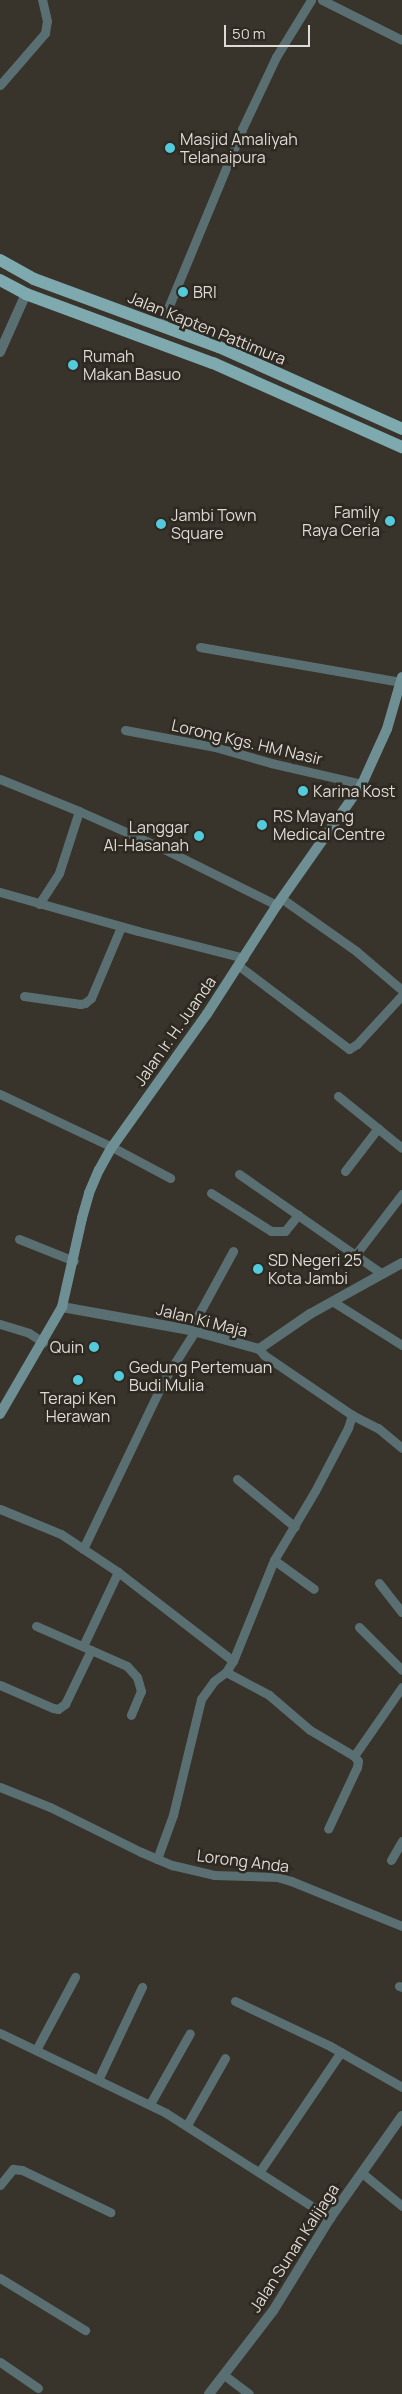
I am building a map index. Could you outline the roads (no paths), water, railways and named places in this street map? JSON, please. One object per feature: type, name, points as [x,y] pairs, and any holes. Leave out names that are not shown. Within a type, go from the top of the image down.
[{"type":"main road","name":"Jalan Kapten Pattimura","points":[[0,260],[34,279],[219,347],[402,428]]},
{"type":"main road","name":"Jalan Kapten Pattimura","points":[[0,280],[26,294],[213,363],[402,447]]},
{"type":"main road","name":"Jalan Ir. H. Juanda","points":[[0,1414],[62,1307],[89,1193],[112,1147],[362,784],[387,729],[402,680]]},
{"type":"street","points":[[0,85],[45,33],[47,21],[42,0]]},
{"type":"street","points":[[161,325],[242,128],[276,57],[311,0]]},
{"type":"street","points":[[322,0],[402,40]]},
{"type":"street","points":[[0,352],[26,294]]},
{"type":"street","points":[[200,647],[402,680]]},
{"type":"street","name":"Lorong Kgs. HM Nasir","points":[[125,730],[215,747],[271,763],[362,784]]},
{"type":"street","points":[[0,779],[79,810],[279,902],[356,951],[402,990]]},
{"type":"street","points":[[39,904],[59,873],[79,810]]},
{"type":"street","points":[[0,892],[241,962],[349,1049],[357,1044],[402,995]]},
{"type":"street","points":[[24,996],[80,1004],[85,1003],[91,998],[121,927]]},
{"type":"street","points":[[0,1094],[112,1147],[170,1178]]},
{"type":"street","points":[[338,1096],[402,1148]]},
{"type":"street","points":[[345,1171],[378,1128]]},
{"type":"street","points":[[239,1174],[381,1273]]},
{"type":"street","points":[[211,1193],[271,1231],[285,1231],[298,1215]]},
{"type":"street","points":[[356,1254],[402,1194]]},
{"type":"street","points":[[19,1239],[74,1260]]},
{"type":"street","points":[[83,1548],[164,1380],[193,1331],[233,1251]]},
{"type":"street","name":"Jalan Ki Maja","points":[[62,1307],[193,1331],[259,1349],[332,1301],[402,1262]]},
{"type":"street","points":[[332,1301],[402,1345]]},
{"type":"street","points":[[0,1324],[29,1334],[43,1342]]},
{"type":"street","points":[[259,1349],[264,1355],[348,1410],[352,1415],[378,1428],[402,1448]]},
{"type":"street","points":[[157,1859],[173,1814],[201,1699],[214,1681],[226,1672],[233,1662],[274,1560],[295,1527],[348,1428],[352,1415]]},
{"type":"street","points":[[237,1479],[295,1527]]},
{"type":"street","points":[[0,1509],[61,1534],[83,1548],[118,1572],[233,1662]]},
{"type":"street","points":[[274,1560],[314,1589]]},
{"type":"street","points":[[0,1685],[58,1709],[65,1704],[118,1572]]},
{"type":"street","points":[[379,1583],[402,1612]]},
{"type":"street","points":[[36,1626],[127,1666],[137,1677],[141,1691],[131,1715]]},
{"type":"street","points":[[359,1627],[402,1670]]},
{"type":"street","points":[[226,1672],[269,1695],[310,1730],[354,1756],[358,1761],[357,1767],[328,1829]]},
{"type":"street","points":[[354,1756],[402,1687]]},
{"type":"street","name":"Lorong Anda","points":[[0,1786],[50,1807],[157,1859],[214,1875],[277,1877],[402,1926]]},
{"type":"street","points":[[390,1860],[402,1841]]},
{"type":"street","points":[[36,2050],[75,1977]]},
{"type":"street","points":[[98,2080],[142,1987]]},
{"type":"street","points":[[235,2001],[341,2052],[402,2088]]},
{"type":"street","points":[[0,2033],[150,2104],[260,2171],[330,2218]]},
{"type":"street","points":[[150,2104],[190,2033]]},
{"type":"street","points":[[260,2171],[341,2052]]},
{"type":"street","points":[[187,2125],[225,2058]]},
{"type":"street","name":"Jalan Sunan Kalijaga","points":[[208,2394],[273,2311],[330,2218],[402,2116]]},
{"type":"street","points":[[0,2185],[13,2169],[22,2170],[110,2212]]},
{"type":"street","points":[[362,2173],[402,2206]]},
{"type":"street","points":[[0,2278],[85,2330]]},
{"type":"street","points":[[0,2362],[38,2388]]},
{"type":"street","points":[[224,2375],[249,2394]]},
{"type":"place","name":"Masjid Amaliyah Telanaipura","points":[[170,148]]},
{"type":"place","name":"BRI","points":[[183,292]]},
{"type":"place","name":"Rumah Makan Basuo","points":[[73,365]]},
{"type":"place","name":"Family Raya Ceria","points":[[390,521]]},
{"type":"place","name":"Jambi Town Square","points":[[161,524]]},
{"type":"place","name":"Karina Kost","points":[[303,791]]},
{"type":"place","name":"RS Mayang Medical Centre","points":[[262,825]]},
{"type":"place","name":"Langgar Al-Hasanah","points":[[199,836]]},
{"type":"place","name":"SD Negeri 25 Kota Jambi","points":[[258,1269]]},
{"type":"place","name":"Quin","points":[[94,1347]]},
{"type":"place","name":"Gedung Pertemuan Budi Mulia","points":[[119,1376]]},
{"type":"place","name":"Terapi Ken Herawan","points":[[78,1380]]}]
